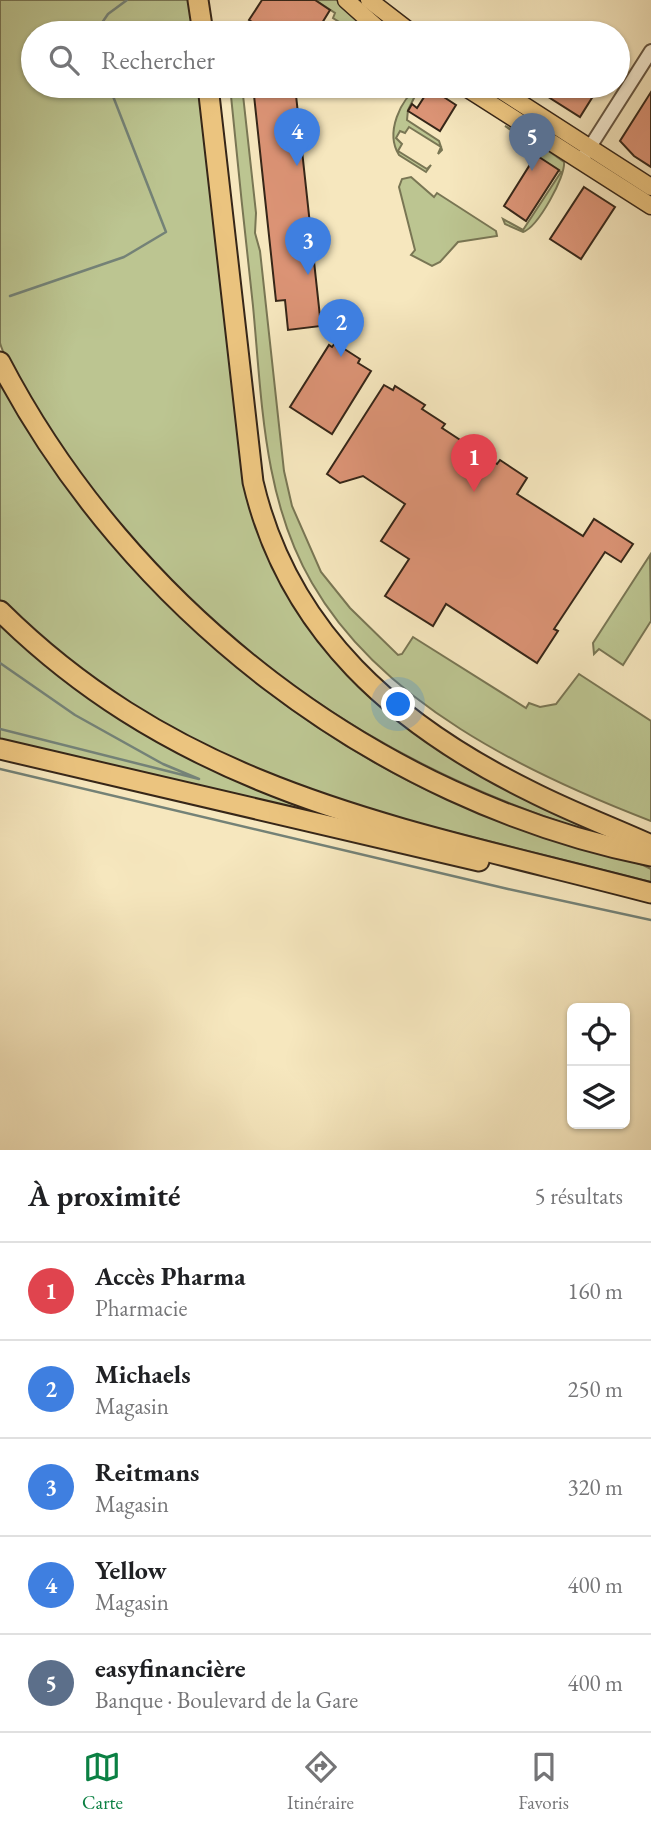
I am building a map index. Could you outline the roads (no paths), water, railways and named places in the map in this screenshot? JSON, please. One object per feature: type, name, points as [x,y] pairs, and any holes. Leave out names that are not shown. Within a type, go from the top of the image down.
[{"type":"highway","points":[[198,0],[201,21]]},
{"type":"highway","points":[[209,98],[253,482],[269,539],[294,592],[321,632],[351,665],[433,733],[528,791],[651,845]]},
{"type":"highway","points":[[0,362],[59,460],[126,545],[202,623],[279,686],[373,749],[452,790],[556,831],[651,856]]},
{"type":"highway","points":[[0,611],[55,661],[122,710],[183,747],[242,775],[338,811],[651,892]]},
{"type":"highway","points":[[0,749],[651,898]]},
{"type":"main road","points":[[346,0],[370,21]]},
{"type":"main road","points":[[369,0],[396,21]]},
{"type":"main road","points":[[485,98],[651,187]]},
{"type":"main road","points":[[510,98],[651,206]]},
{"type":"street","points":[[630,84],[651,51]]},
{"type":"street","points":[[585,154],[621,98]]},
{"type":"waterway","points":[[103,21],[127,0]]},
{"type":"waterway","points":[[10,296],[124,257],[166,232],[114,98]]},
{"type":"waterway","points":[[0,663],[75,715],[163,764],[199,779],[0,729]]},
{"type":"waterway","points":[[0,769],[508,889],[651,920]]},
{"type":"place","name":"Yellow","points":[[297,166]]},
{"type":"place","name":"easyfinancière","points":[[532,171]]},
{"type":"place","name":"Reitmans","points":[[308,275]]},
{"type":"place","name":"Michaels","points":[[341,357]]},
{"type":"place","name":"Accès Pharma","points":[[474,492]]}]
